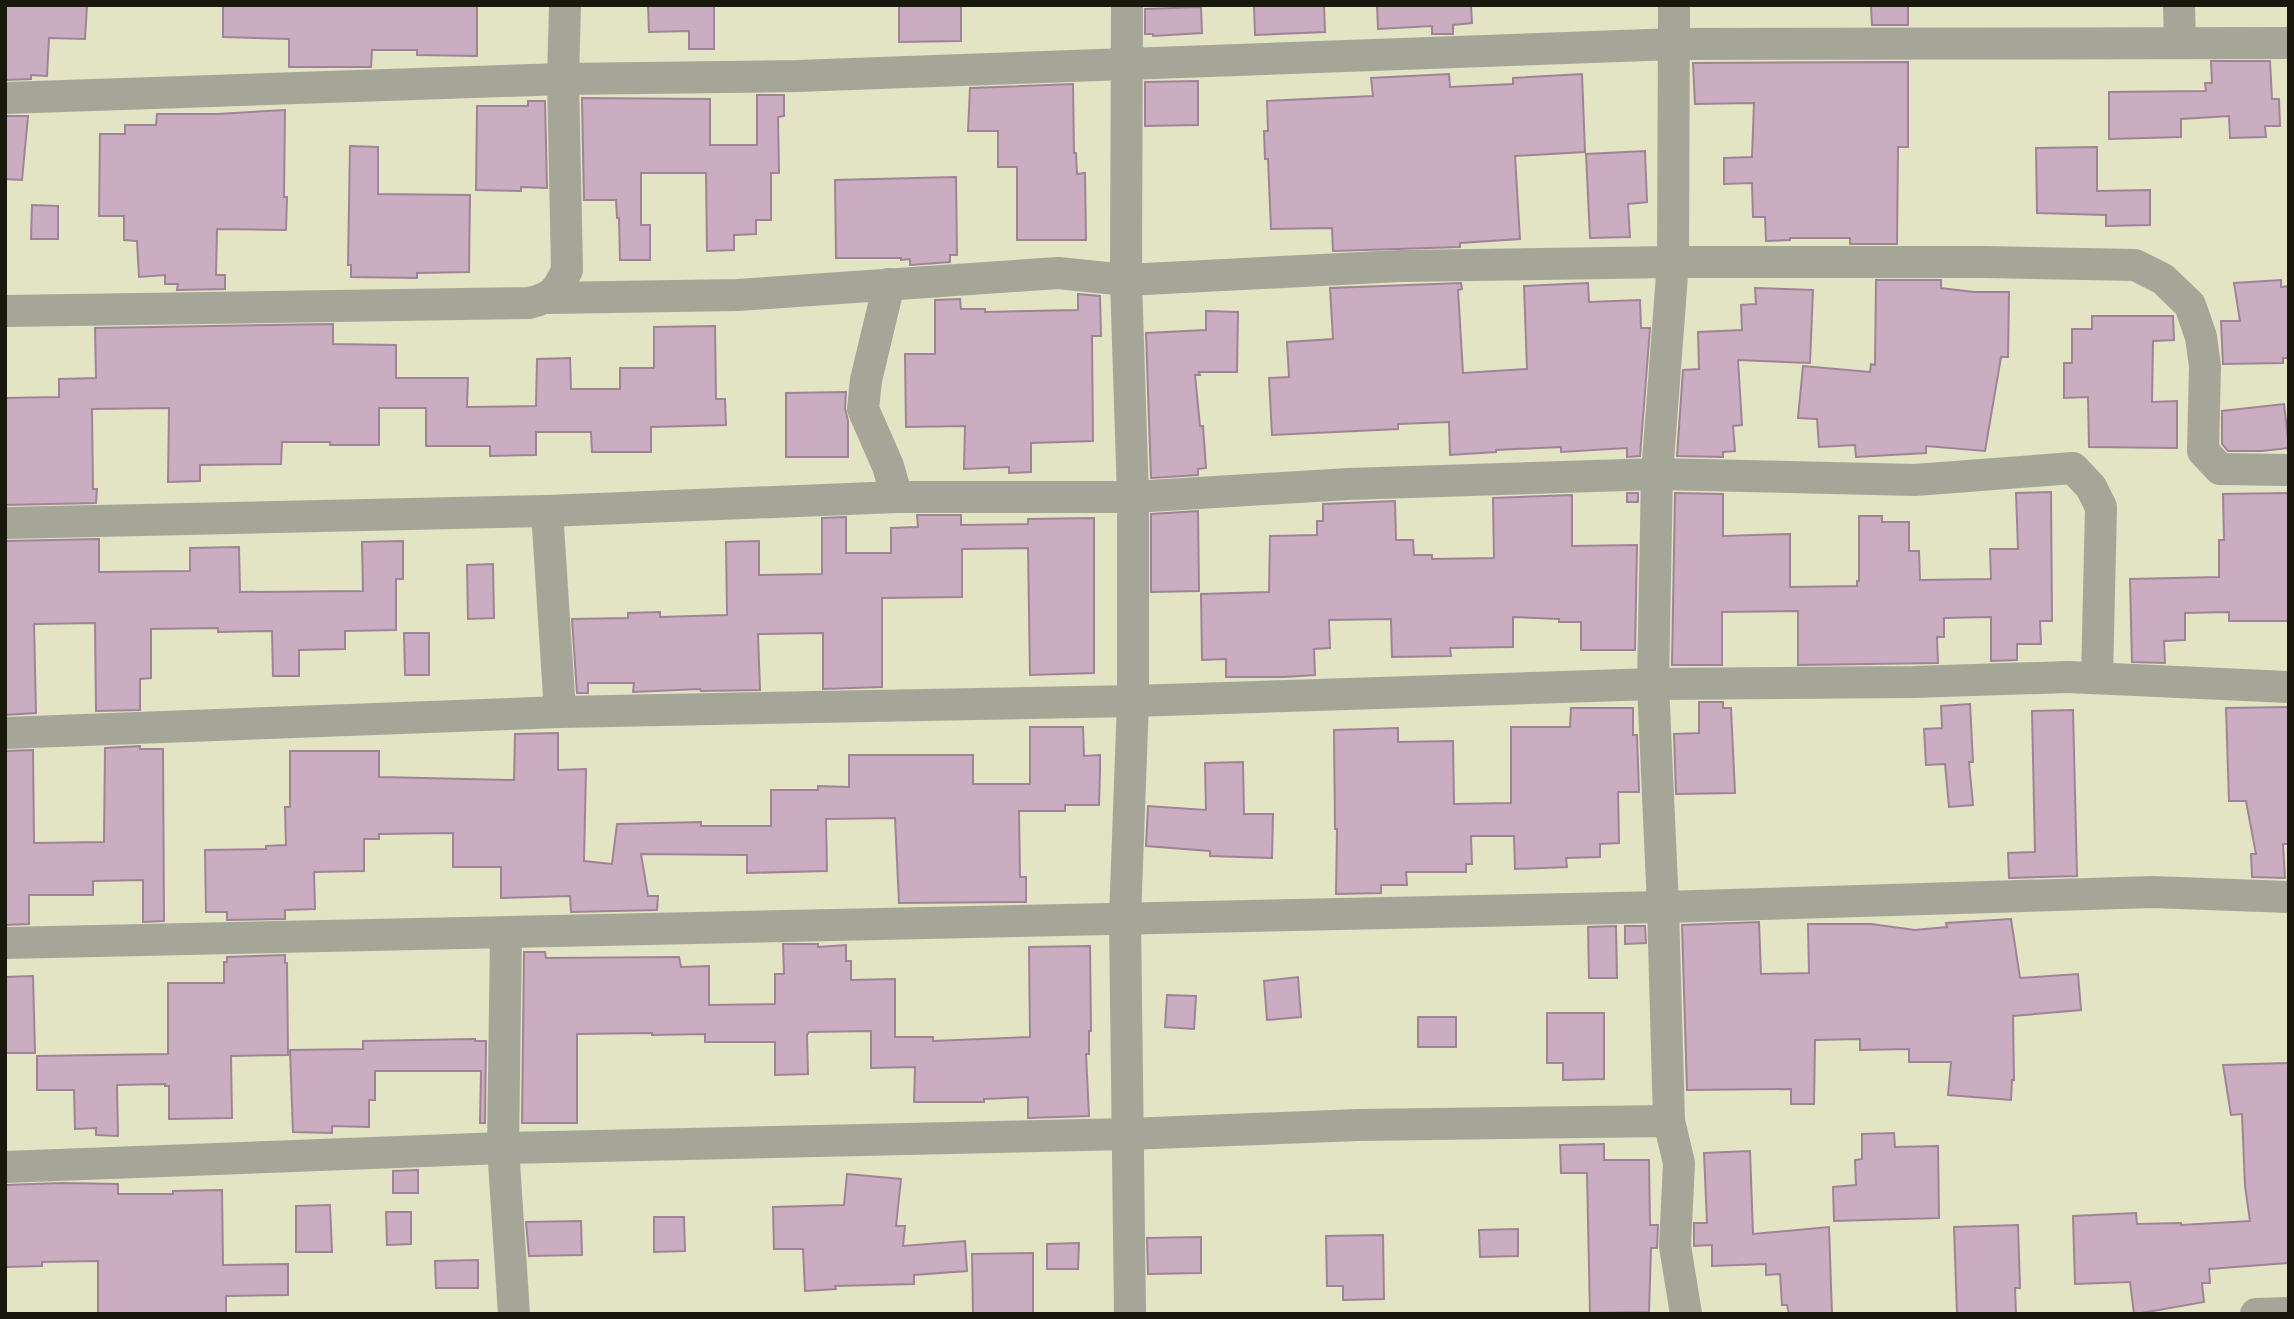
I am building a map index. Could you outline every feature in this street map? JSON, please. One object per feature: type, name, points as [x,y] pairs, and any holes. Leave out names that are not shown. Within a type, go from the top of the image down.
[{"type":"street","points":[[549,298],[560,285],[567,270],[563,79],[565,5]]},
{"type":"street","points":[[1126,5],[1126,280],[1133,497],[1133,701],[1125,919],[1130,1314]]},
{"type":"street","points":[[1674,5],[1673,262],[1657,474],[1653,684],[1669,1121],[1679,1163],[1675,1246],[1686,1314]]},
{"type":"street","points":[[2179,5],[2180,43]]},
{"type":"street","points":[[5,98],[563,79],[797,76],[1675,44],[2289,43]]},
{"type":"street","points":[[5,311],[529,303],[549,298],[738,295],[1058,273],[1126,280],[1399,265],[1984,262],[2135,265],[2163,279],[2190,305],[2202,337],[2205,366],[2203,451],[2220,469],[2289,470]]},
{"type":"street","points":[[889,284],[866,380],[863,409],[888,466],[897,497]]},
{"type":"street","points":[[5,523],[547,510],[897,497],[1133,497],[1348,484],[1657,474],[1915,480],[2073,468],[2091,487],[2101,506],[2097,678]]},
{"type":"street","points":[[547,510],[560,712]]},
{"type":"street","points":[[5,733],[560,712],[1133,701],[1653,684],[2097,678],[2289,687]]},
{"type":"street","points":[[5,943],[1663,907],[2152,892],[2289,897]]},
{"type":"street","points":[[506,933],[503,1148],[514,1314]]},
{"type":"street","points":[[5,1167],[503,1148],[1128,1134],[1358,1125],[1669,1121]]},
{"type":"street","points":[[2256,1314],[2289,1313]]},
{"type":"building","points":[[5,5],[87,5],[85,39],[49,38],[47,76],[31,75],[31,79],[5,80]]},
{"type":"building","points":[[223,5],[477,5],[477,56],[417,55],[417,50],[372,50],[371,67],[289,67],[289,39],[223,37]]},
{"type":"building","points":[[648,5],[714,5],[714,49],[689,49],[689,31],[649,32]]},
{"type":"building","points":[[899,5],[961,5],[961,41],[899,42]]},
{"type":"building","points":[[1254,5],[1324,5],[1325,32],[1255,35]]},
{"type":"building","points":[[1377,5],[1471,5],[1472,23],[1453,25],[1453,34],[1432,34],[1432,26],[1378,29]]},
{"type":"building","points":[[1871,5],[1908,5],[1908,25],[1872,25]]},
{"type":"building","points":[[1201,7],[1202,33],[1153,36],[1145,34],[1145,9]]},
{"type":"building","points":[[2211,61],[2270,61],[2272,99],[2279,99],[2280,126],[2265,126],[2266,137],[2230,138],[2229,116],[2181,119],[2181,137],[2109,139],[2109,92],[2206,91],[2205,83],[2212,83]]},
{"type":"building","points":[[1908,62],[1908,147],[1898,147],[1897,244],[1850,244],[1850,238],[1790,238],[1766,241],[1765,217],[1753,217],[1752,183],[1724,184],[1724,158],[1752,157],[1754,103],[1695,104],[1693,63]]},
{"type":"building","points":[[1449,74],[1450,87],[1513,84],[1513,78],[1582,74],[1585,152],[1515,156],[1520,239],[1460,243],[1460,247],[1333,251],[1332,228],[1271,229],[1264,131],[1268,131],[1267,101],[1373,96],[1371,78]]},
{"type":"building","points":[[1198,81],[1198,125],[1145,126],[1145,82]]},
{"type":"building","points":[[1073,84],[1074,153],[1077,174],[1085,173],[1086,240],[1017,240],[1017,167],[998,167],[998,131],[968,131],[970,88]]},
{"type":"building","points":[[757,95],[784,95],[784,116],[778,117],[779,173],[771,173],[771,220],[756,220],[756,234],[734,235],[734,250],[707,251],[706,173],[641,173],[641,225],[650,225],[650,260],[620,260],[616,200],[584,200],[582,98],[710,99],[710,145],[757,145]]},
{"type":"building","points":[[528,101],[545,101],[547,188],[521,187],[521,191],[476,190],[477,106],[528,106]]},
{"type":"building","points":[[285,110],[286,230],[217,229],[216,275],[225,275],[225,289],[177,290],[178,284],[165,284],[165,275],[139,277],[137,241],[124,240],[124,216],[99,216],[100,134],[125,134],[125,125],[156,125],[157,114]]},
{"type":"building","points":[[5,116],[28,116],[22,180],[5,179]]},
{"type":"building","points":[[350,146],[378,147],[378,194],[470,195],[469,272],[417,273],[417,278],[351,277],[351,265],[348,265]]},
{"type":"building","points":[[2097,147],[2097,191],[2150,190],[2150,225],[2106,226],[2106,215],[2037,213],[2036,148]]},
{"type":"building","points":[[1645,151],[1647,202],[1628,204],[1630,237],[1590,238],[1586,154]]},
{"type":"building","points":[[956,177],[957,255],[950,255],[950,262],[910,265],[910,259],[901,258],[836,258],[835,180]]},
{"type":"building","points":[[32,205],[58,206],[58,239],[31,239]]},
{"type":"building","points":[[1876,280],[1941,280],[1941,288],[2009,292],[2008,357],[2001,357],[1985,451],[1926,446],[1926,453],[1856,457],[1855,445],[1819,447],[1817,419],[1798,418],[1803,366],[1870,372],[1871,364],[1875,365]]},
{"type":"building","points":[[2281,280],[2281,287],[2289,286],[2289,358],[2283,358],[2283,363],[2223,364],[2221,321],[2240,321],[2234,283]]},
{"type":"building","points":[[1461,283],[1462,289],[1458,290],[1463,373],[1527,369],[1524,286],[1588,283],[1589,302],[1640,300],[1641,328],[1650,328],[1640,456],[1627,457],[1627,448],[1561,452],[1561,447],[1450,455],[1449,422],[1398,424],[1398,429],[1272,435],[1269,378],[1289,377],[1287,342],[1333,339],[1330,288]]},
{"type":"building","points":[[1755,288],[1813,290],[1810,363],[1738,360],[1742,425],[1733,426],[1735,451],[1723,452],[1723,457],[1677,456],[1683,370],[1699,369],[1698,332],[1742,330],[1741,305],[1756,304]]},
{"type":"building","points":[[1078,294],[1100,296],[1101,336],[1092,336],[1093,441],[1031,443],[1031,472],[1009,473],[1009,467],[964,469],[965,426],[906,427],[905,354],[935,354],[935,300],[960,299],[961,309],[985,309],[985,312],[1078,310]]},
{"type":"building","points":[[1206,311],[1238,312],[1237,372],[1199,372],[1200,375],[1195,375],[1206,468],[1198,469],[1198,475],[1151,478],[1146,333],[1206,330]]},
{"type":"building","points":[[2092,316],[2173,316],[2174,340],[2153,341],[2152,402],[2177,401],[2177,448],[2089,447],[2088,397],[2064,398],[2064,363],[2072,363],[2072,329],[2092,329]]},
{"type":"building","points":[[333,324],[333,344],[396,345],[396,378],[468,378],[467,407],[536,406],[537,359],[570,358],[571,389],[620,389],[620,368],[654,368],[654,327],[715,326],[716,399],[725,399],[726,425],[651,427],[651,452],[592,452],[591,432],[536,432],[536,455],[490,456],[490,446],[426,446],[426,408],[379,408],[379,445],[282,442],[281,464],[200,465],[200,481],[168,482],[169,408],[92,409],[93,489],[97,489],[96,503],[5,505],[5,398],[59,397],[59,379],[96,378],[95,328]]},
{"type":"building","points":[[846,392],[848,457],[786,457],[786,393]]},
{"type":"building","points":[[2284,404],[2289,448],[2228,451],[2222,444],[2222,411]]},
{"type":"building","points":[[2051,492],[2052,621],[2040,621],[2041,644],[2017,644],[2017,660],[1991,661],[1991,617],[1944,618],[1944,637],[1937,637],[1938,663],[1798,665],[1798,611],[1722,612],[1722,665],[1672,665],[1675,493],[1723,494],[1723,536],[1790,534],[1790,587],[1857,586],[1859,516],[1882,516],[1882,522],[1909,522],[1909,551],[1919,551],[1920,580],[1991,579],[1990,549],[2018,549],[2016,493]]},
{"type":"building","points":[[1627,493],[1638,493],[1638,502],[1627,502]]},
{"type":"building","points":[[2289,493],[2288,621],[2229,621],[2229,612],[2185,613],[2185,640],[2164,641],[2165,663],[2132,662],[2130,579],[2219,577],[2219,540],[2224,540],[2223,494]]},
{"type":"building","points":[[1572,495],[1572,546],[1637,545],[1635,650],[1581,650],[1581,622],[1513,617],[1513,647],[1450,648],[1451,656],[1392,657],[1391,619],[1329,620],[1330,648],[1314,649],[1315,675],[1226,677],[1226,659],[1202,660],[1201,594],[1269,592],[1270,536],[1317,535],[1317,521],[1323,521],[1323,504],[1395,501],[1396,540],[1413,540],[1414,555],[1432,555],[1432,559],[1494,558],[1493,498]]},
{"type":"building","points":[[1198,511],[1199,591],[1151,592],[1151,514]]},
{"type":"building","points":[[917,515],[961,515],[961,525],[1028,524],[1028,519],[1094,518],[1094,673],[1030,675],[1028,548],[962,549],[962,597],[882,598],[882,687],[823,689],[823,633],[758,634],[760,690],[633,692],[634,683],[588,683],[588,693],[577,693],[572,619],[628,618],[628,613],[660,612],[660,617],[727,615],[726,542],[759,541],[759,575],[822,574],[822,518],[846,517],[846,553],[891,553],[891,528],[918,527]]},
{"type":"building","points":[[99,539],[99,572],[190,571],[190,548],[239,547],[240,592],[363,591],[362,542],[403,541],[403,579],[396,579],[396,630],[345,631],[345,649],[299,650],[299,676],[273,676],[272,631],[218,632],[218,628],[151,629],[151,678],[140,679],[140,710],[96,711],[95,623],[34,624],[36,713],[5,715],[5,541]]},
{"type":"building","points":[[493,564],[494,618],[468,619],[467,565]]},
{"type":"building","points":[[404,633],[429,633],[429,675],[405,675]]},
{"type":"building","points":[[1699,702],[1723,702],[1723,708],[1731,708],[1735,793],[1676,794],[1674,734],[1699,733]]},
{"type":"building","points":[[1970,704],[1973,762],[1969,762],[1973,805],[1949,807],[1945,764],[1926,765],[1924,729],[1942,728],[1941,706]]},
{"type":"building","points":[[2289,707],[2289,844],[2283,844],[2285,878],[2252,877],[2251,854],[2256,854],[2246,801],[2229,801],[2226,708]]},
{"type":"building","points":[[1571,708],[1633,708],[1639,792],[1618,792],[1619,843],[1600,844],[1600,857],[1566,858],[1567,867],[1515,869],[1514,836],[1471,836],[1472,864],[1466,864],[1466,872],[1406,872],[1407,885],[1381,885],[1381,893],[1336,894],[1334,730],[1398,728],[1398,742],[1453,741],[1454,804],[1511,803],[1511,727],[1570,727]]},
{"type":"building","points":[[2073,710],[2077,876],[2009,878],[2008,853],[2035,852],[2032,711]]},
{"type":"building","points":[[1030,727],[1083,727],[1084,756],[1100,755],[1100,771],[1099,805],[1065,805],[1065,811],[1019,811],[1020,877],[1026,877],[1026,902],[899,903],[895,818],[826,819],[827,871],[747,873],[747,855],[641,854],[648,896],[658,896],[657,910],[571,912],[570,896],[501,898],[501,867],[453,867],[453,833],[379,834],[379,839],[364,839],[364,871],[314,872],[315,909],[285,910],[285,919],[227,920],[227,912],[206,912],[205,850],[266,849],[266,846],[286,845],[285,807],[290,807],[290,751],[379,751],[379,777],[514,780],[515,734],[558,733],[558,770],[586,769],[584,861],[612,864],[617,824],[701,822],[701,826],[771,826],[771,790],[818,790],[818,786],[849,787],[849,755],[973,755],[973,784],[1030,784]]},
{"type":"building","points":[[140,746],[140,749],[163,749],[164,921],[143,922],[143,880],[93,881],[93,895],[29,895],[29,924],[5,925],[5,751],[33,750],[34,843],[104,842],[105,748]]},
{"type":"building","points":[[1243,762],[1244,814],[1273,814],[1272,858],[1210,856],[1210,851],[1146,846],[1148,806],[1206,810],[1205,763]]},
{"type":"building","points":[[2011,919],[2020,978],[2078,974],[2081,1010],[2013,1016],[2014,1080],[2011,1100],[1948,1095],[1951,1062],[1909,1062],[1909,1049],[1860,1050],[1860,1039],[1815,1040],[1814,1104],[1791,1104],[1791,1089],[1687,1090],[1682,925],[1759,922],[1761,974],[1809,973],[1808,924],[1871,924],[1915,930],[1947,927],[1946,923]]},
{"type":"building","points":[[1616,926],[1617,978],[1589,978],[1588,927]]},
{"type":"building","points":[[1625,926],[1645,926],[1646,943],[1625,944]]},
{"type":"building","points":[[783,944],[818,944],[818,947],[846,945],[846,961],[851,961],[851,980],[895,979],[895,1037],[933,1037],[933,1041],[1030,1037],[1029,947],[1090,946],[1091,1031],[1089,1054],[1086,1054],[1089,1116],[1028,1118],[1028,1097],[984,1099],[984,1102],[914,1102],[915,1067],[871,1068],[871,1031],[809,1032],[808,1074],[775,1075],[775,1042],[705,1042],[705,1034],[652,1033],[577,1034],[577,1123],[522,1123],[524,952],[545,952],[546,958],[679,957],[681,967],[709,966],[709,1005],[775,1004],[775,974],[784,974]]},
{"type":"building","points":[[285,955],[288,1055],[231,1056],[232,1118],[169,1119],[169,1086],[117,1085],[118,1136],[96,1135],[96,1128],[75,1129],[74,1090],[37,1090],[37,1056],[168,1054],[168,983],[224,983],[224,962],[227,962],[227,957]]},
{"type":"building","points":[[33,976],[35,1053],[5,1053],[5,977]]},
{"type":"building","points":[[1298,977],[1301,1017],[1267,1020],[1264,981]]},
{"type":"building","points":[[1167,995],[1196,996],[1194,1029],[1165,1027]]},
{"type":"building","points":[[1547,1013],[1604,1013],[1604,1079],[1563,1080],[1563,1063],[1547,1063]]},
{"type":"building","points":[[1418,1017],[1456,1017],[1456,1047],[1418,1047]]},
{"type":"building","points":[[363,1041],[486,1041],[485,1123],[480,1123],[481,1071],[375,1071],[375,1100],[369,1100],[369,1127],[332,1126],[332,1133],[293,1132],[290,1050],[363,1049]]},
{"type":"building","points":[[2289,1063],[2289,1263],[2209,1269],[2210,1283],[2202,1283],[2204,1302],[2136,1314],[2130,1282],[2075,1284],[2073,1216],[2136,1213],[2137,1224],[2181,1225],[2250,1221],[2245,1186],[2242,1114],[2231,1115],[2223,1065]]},
{"type":"building","points":[[1894,1133],[1895,1147],[1938,1146],[1939,1218],[1834,1221],[1833,1187],[1856,1185],[1855,1160],[1862,1159],[1862,1134]]},
{"type":"building","points":[[1604,1144],[1604,1160],[1649,1160],[1650,1225],[1658,1225],[1657,1248],[1651,1248],[1649,1312],[1590,1313],[1587,1173],[1561,1173],[1560,1145]]},
{"type":"building","points":[[1750,1151],[1753,1234],[1829,1227],[1832,1314],[1789,1314],[1787,1305],[1782,1305],[1780,1274],[1766,1275],[1766,1264],[1712,1266],[1712,1245],[1694,1246],[1694,1223],[1707,1223],[1704,1153]]},
{"type":"building","points":[[418,1170],[418,1193],[393,1193],[393,1171]]},
{"type":"building","points":[[847,1174],[901,1179],[896,1226],[905,1226],[903,1246],[965,1241],[967,1271],[914,1275],[914,1284],[835,1286],[836,1289],[805,1291],[803,1249],[774,1249],[773,1207],[844,1205]]},
{"type":"building","points":[[118,1184],[118,1194],[173,1194],[173,1191],[222,1190],[223,1265],[288,1264],[288,1295],[226,1296],[226,1314],[98,1314],[98,1261],[42,1262],[42,1266],[5,1267],[5,1185]]},
{"type":"building","points":[[330,1205],[332,1252],[296,1252],[296,1206]]},
{"type":"building","points":[[386,1212],[411,1212],[411,1244],[387,1245]]},
{"type":"building","points":[[654,1217],[684,1217],[685,1251],[654,1252]]},
{"type":"building","points":[[581,1221],[582,1255],[529,1256],[526,1222]]},
{"type":"building","points":[[2018,1225],[2020,1288],[2015,1288],[2016,1314],[1957,1314],[1954,1227]]},
{"type":"building","points":[[1518,1229],[1518,1256],[1480,1257],[1479,1230]]},
{"type":"building","points":[[1383,1235],[1384,1299],[1343,1300],[1343,1286],[1327,1286],[1326,1236]]},
{"type":"building","points":[[1201,1237],[1201,1273],[1148,1274],[1147,1238]]},
{"type":"building","points":[[1079,1243],[1078,1269],[1047,1269],[1047,1244]]},
{"type":"building","points":[[1033,1253],[1033,1314],[973,1314],[972,1254]]},
{"type":"building","points":[[478,1260],[478,1288],[436,1288],[435,1261]]}]
